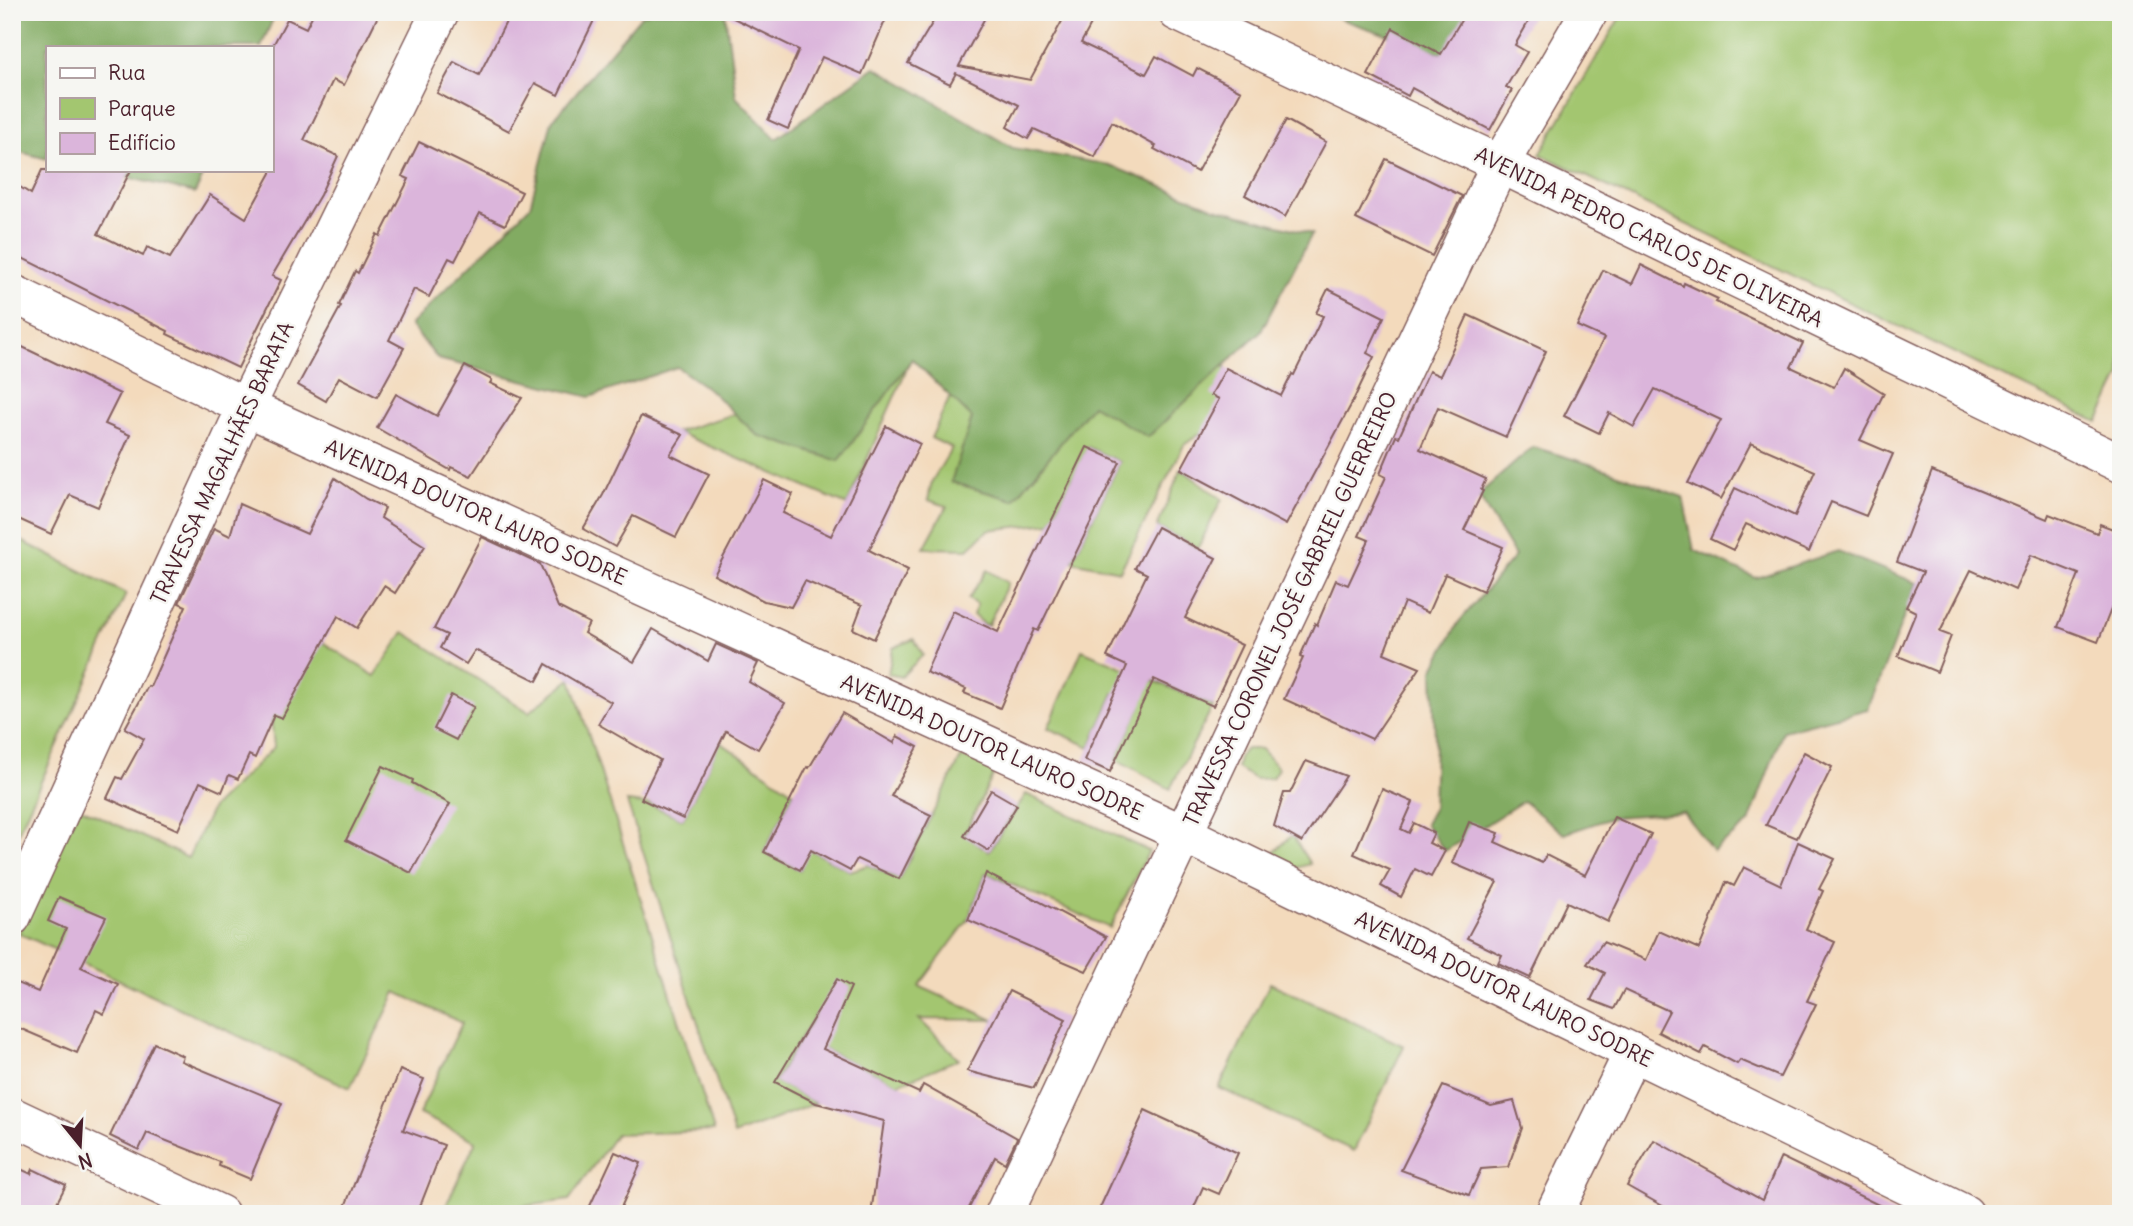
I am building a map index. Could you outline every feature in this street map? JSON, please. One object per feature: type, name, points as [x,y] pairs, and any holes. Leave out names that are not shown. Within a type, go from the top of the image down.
[{"type":"street","name":"TRAVESSA MAGALHÃES BARATA","points":[[12,917],[246,407],[440,12]]},
{"type":"street","name":"AVENIDA PEDRO CARLOS DE OLIVEIRA","points":[[1177,12],[1500,164],[2121,464]]},
{"type":"street","name":"TRAVESSA CORONEL JOSÉ GABRIEL GUERREIRO","points":[[1004,1214],[1500,164],[1589,12]]},
{"type":"street","name":"AVENIDA DOUTOR LAURO SODRE","points":[[12,293],[246,407],[1184,834],[1965,1214]]},
{"type":"street","points":[[1554,1214],[1633,1052]]},
{"type":"street","points":[[12,1116],[220,1214]]},
{"type":"green space","points":[[12,12],[276,12],[261,46],[46,46],[46,159],[12,150]]},
{"type":"green space","points":[[651,12],[725,12],[736,97],[776,139],[875,67],[1013,148],[1109,165],[1215,208],[1312,234],[1261,331],[1148,437],[1092,405],[1014,500],[951,482],[972,418],[912,359],[839,461],[757,435],[710,390],[677,367],[590,397],[438,359],[410,325],[530,206],[552,121],[641,16]]},
{"type":"green space","points":[[1343,12],[1469,12],[1449,56],[1340,19]]},
{"type":"green space","points":[[1623,12],[2121,12],[2121,375],[2098,422],[1540,154]]},
{"type":"green space","points":[[104,172],[205,172],[195,193]]},
{"type":"green space","points":[[1186,271],[1245,416],[1201,433],[1184,445],[1120,571],[1072,561],[1120,462],[1088,447],[1051,523],[988,530],[968,549],[924,548],[947,506],[928,500],[932,481],[952,448],[931,438],[977,338]]},
{"type":"green space","points":[[911,359],[847,505],[676,432]]},
{"type":"green space","points":[[1533,447],[1683,497],[1694,550],[1756,578],[1838,551],[1917,583],[1868,709],[1783,731],[1749,823],[1713,851],[1683,812],[1614,817],[1564,834],[1523,801],[1445,851],[1425,824],[1433,809],[1433,670],[1458,623],[1515,556],[1478,495]]},
{"type":"green space","points":[[1181,469],[1222,499],[1198,548],[1157,527]]},
{"type":"green space","points":[[12,536],[126,594],[12,846]]},
{"type":"green space","points":[[987,570],[1008,583],[988,625],[973,615],[977,605],[968,599]]},
{"type":"green space","points":[[293,623],[375,676],[404,632],[529,712],[571,679],[714,1131],[616,1134],[569,1200],[467,1214],[442,1214],[476,1141],[419,1114],[462,1023],[396,992],[350,1088],[19,933],[79,807],[188,858],[212,808],[274,747],[266,665]]},
{"type":"green space","points":[[914,639],[923,655],[901,677],[888,674],[893,648]]},
{"type":"green space","points":[[1082,650],[1213,706],[1170,789],[1116,759],[1141,705],[1114,693],[1090,747],[1048,728]]},
{"type":"green space","points":[[720,742],[794,793],[764,852],[800,870],[809,849],[850,871],[869,865],[899,879],[961,758],[999,763],[964,835],[989,851],[1026,794],[1149,851],[1110,928],[986,873],[968,920],[919,986],[994,1020],[919,1019],[959,1059],[898,1084],[823,1049],[814,1017],[775,1081],[816,1103],[734,1135],[627,802],[651,805],[683,819]]},
{"type":"green space","points":[[1246,749],[1261,749],[1278,768],[1272,778],[1255,779],[1237,768],[1239,757]]},
{"type":"green space","points":[[1292,835],[1310,864],[1279,873],[1262,864]]},
{"type":"green space","points":[[1270,983],[1404,1046],[1354,1151],[1219,1088]]},
{"type":"building","points":[[314,12],[380,12],[344,85],[333,80],[304,140],[338,156],[320,195],[272,276],[281,280],[238,368],[12,253],[12,182],[31,194],[42,170],[130,172],[98,234],[143,256],[147,247],[170,258],[210,195],[246,218],[273,172],[273,46],[287,19],[306,28]]},
{"type":"building","points":[[511,12],[598,12],[558,95],[535,83],[509,131],[437,93],[454,62],[479,75]]},
{"type":"building","points":[[721,12],[889,12],[862,74],[822,57],[788,129],[768,120],[799,50]]},
{"type":"building","points":[[939,12],[988,12],[959,66],[1030,80],[1067,12],[1076,12],[1093,21],[1081,43],[1146,74],[1156,56],[1193,76],[1197,68],[1241,91],[1197,172],[1112,122],[1095,157],[1034,129],[1028,139],[1007,127],[1019,105],[956,73],[950,84],[908,63]]},
{"type":"building","points":[[1466,12],[1534,12],[1515,45],[1527,52],[1506,87],[1512,90],[1490,130],[1412,88],[1408,96],[1368,75],[1393,28],[1441,54]]},
{"type":"building","points":[[1286,120],[1326,142],[1285,217],[1245,195]]},
{"type":"building","points":[[419,142],[522,192],[505,225],[480,213],[455,261],[449,258],[429,297],[414,289],[389,340],[404,348],[377,397],[339,377],[326,401],[298,385],[341,306],[339,305],[355,271],[358,273],[377,234],[380,236],[409,179],[402,176]]},
{"type":"building","points":[[1386,159],[1462,196],[1432,256],[1356,219]]},
{"type":"building","points":[[1641,265],[1683,286],[1684,283],[1718,299],[1716,302],[1803,343],[1791,367],[1834,387],[1844,368],[1884,393],[1860,440],[1893,454],[1866,516],[1831,502],[1809,552],[1746,524],[1733,550],[1710,539],[1735,488],[1795,516],[1815,471],[1751,443],[1721,499],[1688,483],[1721,420],[1655,389],[1634,427],[1609,413],[1599,433],[1564,416],[1604,338],[1577,326],[1603,270],[1632,284]]},
{"type":"building","points":[[1328,289],[1384,317],[1367,353],[1374,357],[1286,525],[1181,469],[1219,399],[1211,395],[1226,368],[1281,396],[1323,316],[1316,313]]},
{"type":"building","points":[[1468,315],[1546,351],[1506,437],[1438,407],[1420,449],[1486,479],[1464,530],[1503,547],[1483,591],[1445,574],[1428,613],[1404,602],[1384,653],[1420,668],[1372,739],[1284,699],[1303,658],[1300,657],[1336,580],[1348,585],[1369,540],[1359,536],[1386,477],[1380,474],[1396,436],[1399,437],[1429,371],[1440,376]]},
{"type":"building","points":[[12,342],[120,394],[105,424],[130,435],[98,507],[70,495],[51,534],[12,516]]},
{"type":"building","points":[[465,366],[492,380],[490,383],[522,398],[471,476],[451,467],[450,470],[377,428],[396,394],[437,416]]},
{"type":"building","points":[[641,416],[683,435],[670,455],[709,474],[676,537],[633,516],[615,547],[583,529],[603,495]]},
{"type":"building","points":[[886,426],[920,444],[869,550],[908,570],[874,639],[853,629],[862,605],[805,581],[791,607],[764,601],[714,575],[764,480],[793,494],[783,513],[831,536]]},
{"type":"building","points":[[1087,447],[1120,462],[1038,631],[1034,629],[1000,708],[964,693],[966,689],[926,672],[953,611],[998,632]]},
{"type":"building","points":[[1932,471],[2047,519],[2049,514],[2097,533],[2100,524],[2121,532],[2121,584],[2098,642],[2058,627],[2079,574],[2031,555],[2015,590],[1971,570],[1940,632],[1951,636],[1937,672],[1898,656],[1916,612],[1906,607],[1923,572],[1897,562]]},
{"type":"building","points":[[335,478],[385,508],[381,518],[425,546],[395,593],[384,586],[357,628],[338,616],[282,718],[274,715],[255,758],[249,755],[238,779],[229,775],[222,792],[200,782],[178,830],[107,798],[117,777],[122,779],[144,739],[125,728],[148,686],[150,687],[186,606],[179,603],[214,528],[230,536],[239,504],[307,534]]},
{"type":"building","points":[[1157,527],[1216,558],[1185,618],[1242,645],[1213,706],[1154,679],[1110,772],[1084,760],[1127,666],[1107,657],[1147,574],[1135,568]]},
{"type":"building","points":[[482,537],[540,564],[558,607],[589,623],[584,633],[634,662],[653,629],[708,661],[716,644],[758,663],[749,682],[785,703],[758,749],[726,731],[683,819],[641,799],[660,760],[598,724],[611,702],[546,664],[537,681],[475,650],[466,664],[440,648],[447,635],[434,629]]},
{"type":"building","points":[[451,695],[474,707],[456,740],[434,729]]},
{"type":"building","points":[[842,713],[894,743],[897,736],[918,747],[891,796],[931,815],[899,879],[857,859],[850,871],[811,850],[800,870],[764,852],[807,767],[809,768]]},
{"type":"building","points":[[1804,752],[1832,767],[1797,838],[1766,825]]},
{"type":"building","points":[[1306,761],[1346,776],[1302,842],[1274,826],[1284,793],[1290,793]]},
{"type":"building","points":[[383,766],[413,780],[412,783],[450,804],[411,873],[346,840]]},
{"type":"building","points":[[1382,789],[1413,802],[1401,829],[1409,833],[1414,823],[1434,833],[1429,843],[1445,851],[1431,877],[1415,869],[1401,897],[1381,886],[1390,870],[1354,854]]},
{"type":"building","points":[[991,790],[1017,805],[989,851],[964,836]]},
{"type":"building","points":[[1614,817],[1651,834],[1608,922],[1567,902],[1530,978],[1498,963],[1502,955],[1467,938],[1497,882],[1452,863],[1469,822],[1499,833],[1495,842],[1542,863],[1546,855],[1585,875]]},
{"type":"building","points":[[1798,842],[1835,859],[1819,889],[1823,891],[1806,929],[1835,942],[1807,1001],[1816,1004],[1780,1077],[1740,1060],[1737,1064],[1705,1047],[1701,1054],[1658,1032],[1669,1011],[1624,990],[1614,1009],[1591,1000],[1605,973],[1587,964],[1603,942],[1646,960],[1659,931],[1699,949],[1726,882],[1734,886],[1744,867],[1781,885]]},
{"type":"building","points":[[986,873],[1106,937],[1086,971],[968,920]]},
{"type":"building","points":[[59,897],[106,917],[81,967],[118,984],[104,1014],[96,1010],[77,1053],[12,1025],[12,981],[38,992],[66,929],[48,921]]},
{"type":"building","points":[[837,979],[851,987],[823,1049],[919,1093],[923,1085],[1017,1138],[1005,1163],[995,1157],[966,1214],[871,1214],[884,1121],[816,1103],[775,1082]]},
{"type":"building","points":[[1009,991],[1066,1019],[1034,1088],[967,1071]]},
{"type":"building","points":[[154,1043],[183,1056],[181,1061],[282,1103],[250,1179],[219,1166],[220,1162],[147,1133],[139,1150],[110,1136]]},
{"type":"building","points":[[400,1070],[424,1079],[403,1130],[444,1145],[417,1214],[342,1214]]},
{"type":"building","points":[[1443,1086],[1491,1106],[1514,1101],[1522,1128],[1508,1167],[1481,1169],[1469,1195],[1401,1170]]},
{"type":"building","points":[[1145,1110],[1238,1153],[1219,1194],[1203,1187],[1191,1214],[1097,1214]]},
{"type":"building","points":[[1654,1140],[1762,1200],[1781,1157],[1897,1214],[1677,1214],[1627,1186]]},
{"type":"building","points":[[615,1152],[641,1163],[618,1214],[602,1214],[589,1208]]},
{"type":"building","points":[[12,1165],[31,1174],[33,1169],[66,1185],[51,1214],[12,1214]]}]
